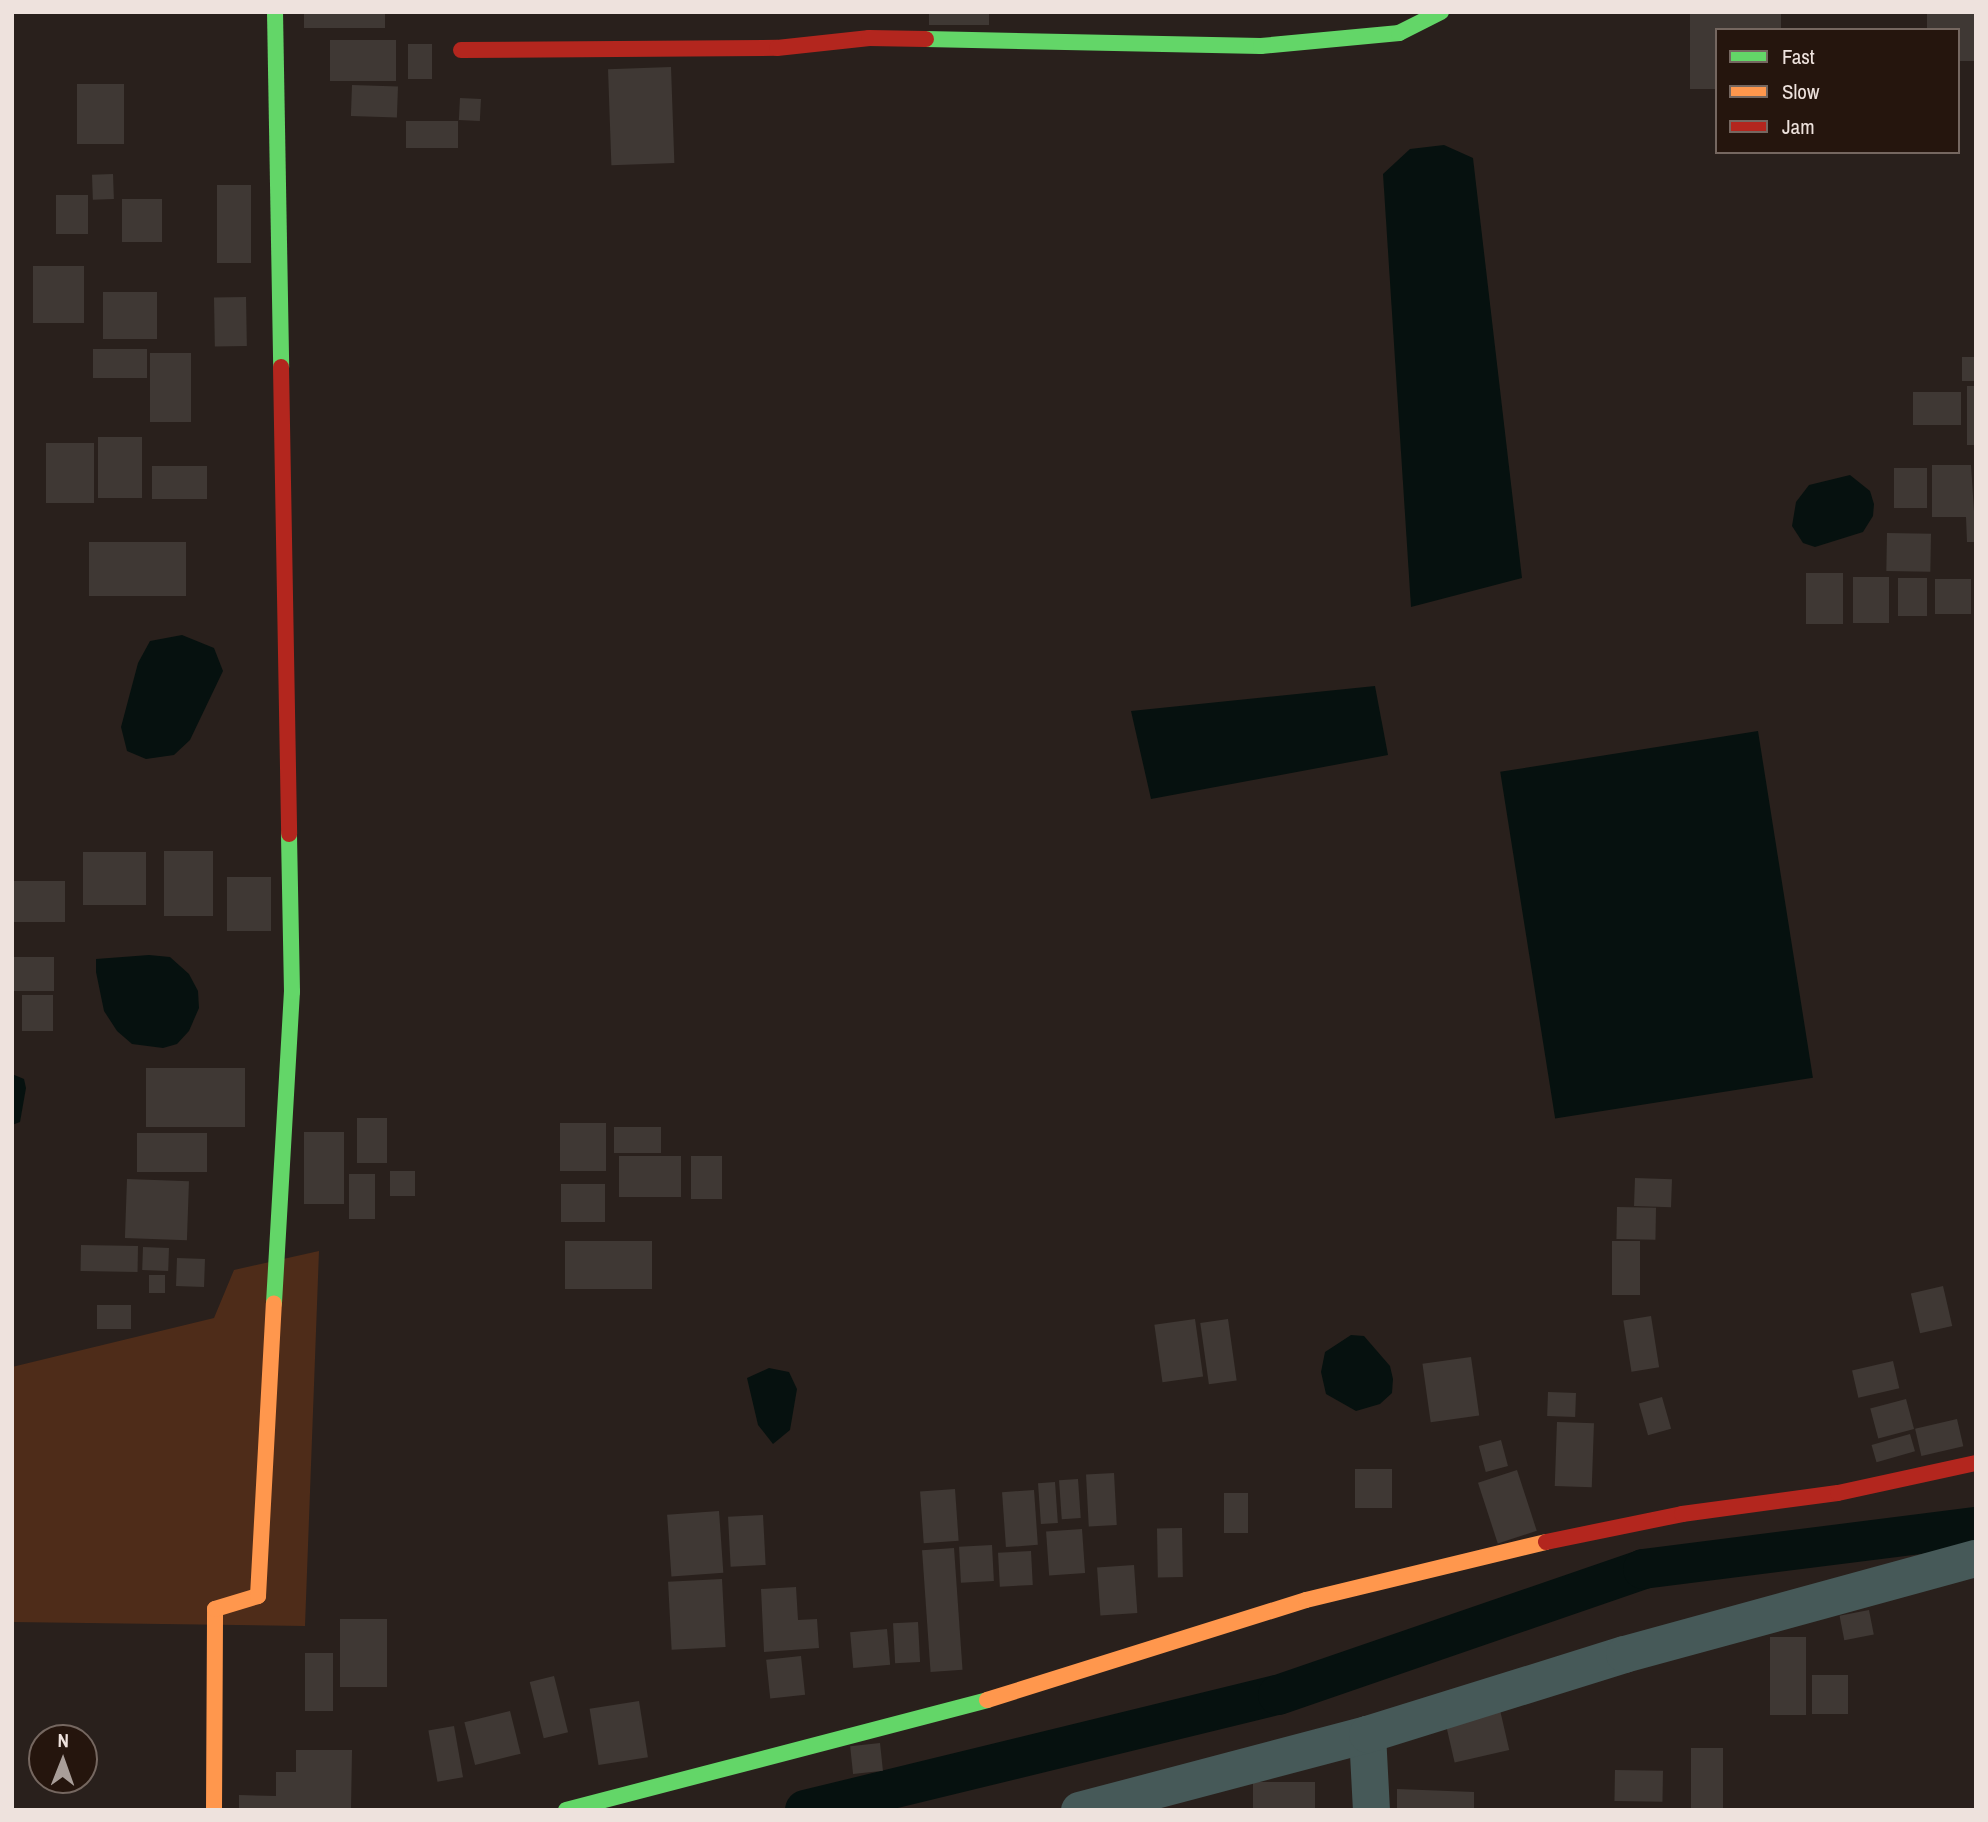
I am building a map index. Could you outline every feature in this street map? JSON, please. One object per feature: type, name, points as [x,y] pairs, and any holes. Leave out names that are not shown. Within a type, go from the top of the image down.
[{"type":"street","points":[[214,1810],[215,1609],[258,1596],[292,992],[275,12]]},
{"type":"street","points":[[460,50],[777,48],[870,38],[1261,46],[1399,33],[1441,12]]},
{"type":"street","points":[[566,1810],[1046,1685],[1306,1600],[1566,1537],[1682,1514],[1838,1493],[1976,1463]]},
{"type":"street","points":[[1079,1810],[1367,1734],[1624,1654],[1976,1558]]},
{"type":"street","points":[[1367,1734],[1371,1810]]},
{"type":"shaded area","points":[[1444,145],[1473,158],[1522,578],[1411,607],[1383,174],[1410,149]]},
{"type":"shaded area","points":[[1850,475],[1870,491],[1874,504],[1873,516],[1863,532],[1815,547],[1803,543],[1792,526],[1796,502],[1809,485]]},
{"type":"shaded area","points":[[182,635],[214,648],[223,671],[190,740],[174,755],[146,759],[127,751],[121,727],[138,663],[150,641]]},
{"type":"shaded area","points":[[1375,686],[1388,755],[1151,799],[1131,711]]},
{"type":"shaded area","points":[[1758,731],[1813,1078],[1555,1119],[1500,772]]},
{"type":"shaded area","points":[[149,955],[170,957],[189,974],[198,991],[199,1008],[189,1031],[177,1044],[163,1048],[132,1044],[117,1031],[104,1011],[96,972],[96,959]]},
{"type":"shaded area","points":[[12,1074],[24,1079],[26,1088],[20,1122],[12,1125]]},
{"type":"shaded area","points":[[319,1251],[305,1626],[12,1622],[12,1367],[214,1318],[234,1270]]},
{"type":"shaded area","points":[[1351,1335],[1364,1336],[1390,1366],[1393,1379],[1392,1393],[1380,1404],[1356,1411],[1326,1394],[1321,1372],[1325,1352]]},
{"type":"shaded area","points":[[769,1368],[789,1372],[797,1389],[790,1430],[773,1444],[758,1425],[747,1378]]},
{"type":"building","points":[[304,12],[385,12],[385,28],[304,28]]},
{"type":"building","points":[[929,12],[989,12],[989,25],[929,25]]},
{"type":"building","points":[[1690,12],[1781,12],[1781,28],[1715,28],[1715,89],[1690,89]]},
{"type":"building","points":[[1927,12],[1976,12],[1976,61],[1960,61],[1960,28],[1927,28]]},
{"type":"building","points":[[330,40],[396,40],[396,81],[330,81]]},
{"type":"building","points":[[408,44],[432,44],[432,79],[408,79]]},
{"type":"building","points":[[671,67],[674,163],[611,165],[608,69]]},
{"type":"building","points":[[77,84],[124,84],[124,144],[77,144]]},
{"type":"building","points":[[352,85],[398,87],[397,118],[351,116]]},
{"type":"building","points":[[460,98],[481,99],[480,121],[459,120]]},
{"type":"building","points":[[406,121],[458,121],[458,148],[406,148]]},
{"type":"building","points":[[113,174],[114,199],[93,200],[92,175]]},
{"type":"building","points":[[217,185],[251,185],[251,263],[217,263]]},
{"type":"building","points":[[56,195],[88,195],[88,234],[56,234]]},
{"type":"building","points":[[122,199],[162,199],[162,242],[122,242]]},
{"type":"building","points":[[33,266],[84,266],[84,323],[33,323]]},
{"type":"building","points":[[103,292],[157,292],[157,339],[103,339]]},
{"type":"building","points":[[246,297],[247,346],[215,347],[214,298]]},
{"type":"building","points":[[93,349],[147,349],[147,378],[93,378]]},
{"type":"building","points":[[150,353],[191,353],[191,422],[150,422]]},
{"type":"building","points":[[1962,357],[1976,357],[1976,381],[1962,381]]},
{"type":"building","points":[[1967,386],[1976,386],[1976,445],[1967,445]]},
{"type":"building","points":[[1913,392],[1961,392],[1961,425],[1913,425]]},
{"type":"building","points":[[98,437],[142,437],[142,498],[98,498]]},
{"type":"building","points":[[46,443],[94,443],[94,503],[46,503]]},
{"type":"building","points":[[1932,465],[1971,465],[1976,542],[1967,542],[1966,517],[1932,517]]},
{"type":"building","points":[[152,466],[207,466],[207,499],[152,499]]},
{"type":"building","points":[[1894,468],[1927,468],[1927,508],[1894,508]]},
{"type":"building","points":[[1887,533],[1931,534],[1930,572],[1886,571]]},
{"type":"building","points":[[89,542],[186,542],[186,596],[89,596]]},
{"type":"building","points":[[1806,573],[1843,573],[1843,624],[1806,624]]},
{"type":"building","points":[[1853,577],[1889,577],[1889,623],[1853,623]]},
{"type":"building","points":[[1898,578],[1927,578],[1927,616],[1898,616]]},
{"type":"building","points":[[1935,579],[1971,579],[1971,614],[1935,614]]},
{"type":"building","points":[[164,851],[213,851],[213,916],[164,916]]},
{"type":"building","points":[[83,852],[146,852],[146,905],[83,905]]},
{"type":"building","points":[[227,877],[271,877],[271,931],[227,931]]},
{"type":"building","points":[[14,881],[65,881],[65,922],[14,922]]},
{"type":"building","points":[[12,957],[54,957],[54,991],[12,991]]},
{"type":"building","points":[[22,995],[53,995],[53,1031],[22,1031]]},
{"type":"building","points":[[146,1068],[245,1068],[245,1127],[146,1127]]},
{"type":"building","points":[[357,1118],[387,1118],[387,1163],[357,1163]]},
{"type":"building","points":[[560,1123],[606,1123],[606,1171],[560,1171]]},
{"type":"building","points":[[614,1127],[661,1127],[661,1153],[614,1153]]},
{"type":"building","points":[[304,1132],[344,1132],[344,1204],[304,1204]]},
{"type":"building","points":[[137,1133],[207,1133],[207,1172],[137,1172]]},
{"type":"building","points":[[619,1156],[681,1156],[681,1197],[619,1197]]},
{"type":"building","points":[[691,1156],[722,1156],[722,1199],[691,1199]]},
{"type":"building","points":[[390,1171],[415,1171],[415,1196],[390,1196]]},
{"type":"building","points":[[349,1174],[375,1174],[375,1219],[349,1219]]},
{"type":"building","points":[[1635,1178],[1672,1179],[1671,1207],[1634,1206]]},
{"type":"building","points":[[127,1179],[189,1181],[187,1240],[125,1238]]},
{"type":"building","points":[[561,1184],[605,1184],[605,1222],[561,1222]]},
{"type":"building","points":[[1617,1207],[1656,1208],[1655,1240],[1616,1239]]},
{"type":"building","points":[[565,1241],[652,1241],[652,1289],[565,1289]]},
{"type":"building","points":[[1612,1241],[1640,1241],[1640,1295],[1612,1295]]},
{"type":"building","points":[[81,1245],[138,1246],[138,1272],[81,1271]]},
{"type":"building","points":[[143,1247],[169,1248],[168,1271],[142,1270]]},
{"type":"building","points":[[177,1258],[205,1259],[204,1287],[176,1286]]},
{"type":"building","points":[[149,1275],[165,1275],[165,1293],[149,1293]]},
{"type":"building","points":[[1943,1286],[1952,1326],[1920,1333],[1911,1293]]},
{"type":"building","points":[[97,1305],[131,1305],[131,1329],[97,1329]]},
{"type":"building","points":[[1651,1316],[1659,1367],[1631,1372],[1623,1320]]},
{"type":"building","points":[[1195,1319],[1203,1376],[1162,1382],[1154,1325]]},
{"type":"building","points":[[1228,1319],[1237,1380],[1209,1384],[1200,1323]]},
{"type":"building","points":[[1471,1357],[1479,1415],[1431,1422],[1422,1364]]},
{"type":"building","points":[[1893,1361],[1899,1388],[1858,1398],[1852,1370]]},
{"type":"building","points":[[1548,1392],[1576,1393],[1575,1417],[1547,1416]]},
{"type":"building","points":[[1662,1397],[1671,1429],[1648,1435],[1639,1404]]},
{"type":"building","points":[[1906,1399],[1914,1429],[1878,1439],[1870,1409]]},
{"type":"building","points":[[1957,1419],[1963,1446],[1921,1456],[1915,1429]]},
{"type":"building","points":[[1557,1422],[1594,1423],[1592,1487],[1555,1486]]},
{"type":"building","points":[[1910,1434],[1915,1451],[1877,1462],[1872,1445]]},
{"type":"building","points":[[1501,1440],[1508,1466],[1486,1472],[1479,1446]]},
{"type":"building","points":[[1355,1469],[1392,1469],[1392,1508],[1355,1508]]},
{"type":"building","points":[[1517,1470],[1537,1531],[1498,1544],[1478,1483]]},
{"type":"building","points":[[1114,1473],[1117,1525],[1089,1526],[1086,1474]]},
{"type":"building","points":[[1078,1479],[1081,1518],[1062,1519],[1059,1480]]},
{"type":"building","points":[[1055,1482],[1058,1523],[1041,1524],[1038,1483]]},
{"type":"building","points":[[955,1489],[959,1541],[924,1543],[920,1491]]},
{"type":"building","points":[[1034,1490],[1038,1545],[1006,1547],[1002,1492]]},
{"type":"building","points":[[1224,1493],[1248,1493],[1248,1533],[1224,1533]]},
{"type":"building","points":[[719,1511],[723,1573],[671,1576],[667,1515]]},
{"type":"building","points":[[763,1515],[766,1565],[731,1567],[728,1517]]},
{"type":"building","points":[[1157,1528],[1182,1528],[1183,1577],[1158,1577]]},
{"type":"building","points":[[1082,1529],[1085,1573],[1049,1575],[1046,1532]]},
{"type":"building","points":[[992,1545],[994,1581],[961,1583],[959,1547]]},
{"type":"building","points":[[954,1548],[963,1670],[931,1672],[922,1550]]},
{"type":"building","points":[[1031,1551],[1033,1585],[1000,1587],[998,1553]]},
{"type":"building","points":[[1134,1565],[1137,1613],[1100,1615],[1097,1568]]},
{"type":"building","points":[[722,1579],[726,1647],[672,1650],[668,1582]]},
{"type":"building","points":[[796,1587],[798,1620],[817,1619],[819,1648],[764,1652],[761,1589]]},
{"type":"building","points":[[1869,1610],[1874,1635],[1844,1640],[1840,1616]]},
{"type":"building","points":[[340,1619],[387,1619],[387,1687],[340,1687]]},
{"type":"building","points":[[918,1622],[920,1662],[895,1663],[893,1623]]},
{"type":"building","points":[[887,1629],[890,1665],[853,1668],[850,1632]]},
{"type":"building","points":[[1770,1637],[1806,1637],[1806,1715],[1770,1715]]},
{"type":"building","points":[[305,1653],[333,1653],[333,1711],[305,1711]]},
{"type":"building","points":[[801,1656],[805,1695],[770,1698],[766,1660]]},
{"type":"building","points":[[1812,1675],[1848,1675],[1848,1714],[1812,1714]]},
{"type":"building","points":[[554,1676],[568,1732],[544,1738],[530,1682]]},
{"type":"building","points":[[639,1701],[648,1757],[599,1765],[590,1709]]},
{"type":"building","points":[[1500,1710],[1509,1750],[1455,1763],[1445,1723]]},
{"type":"building","points":[[510,1711],[521,1754],[475,1765],[464,1722]]},
{"type":"building","points":[[454,1726],[463,1777],[437,1782],[428,1731]]},
{"type":"building","points":[[880,1743],[883,1771],[853,1774],[850,1746]]},
{"type":"building","points":[[1691,1748],[1723,1748],[1723,1810],[1691,1810]]},
{"type":"building","points":[[296,1750],[352,1750],[351,1810],[239,1810],[239,1795],[276,1796],[276,1772],[296,1772]]},
{"type":"building","points":[[1615,1770],[1663,1771],[1662,1802],[1614,1801]]},
{"type":"building","points":[[1253,1782],[1315,1782],[1315,1810],[1253,1810]]},
{"type":"building","points":[[1397,1789],[1474,1792],[1474,1810],[1397,1810]]},
{"type":"waterway","points":[[805,1810],[1278,1695],[1643,1569],[1976,1527]]},
{"type":"traffic: fast","points":[[275,12],[281,367]]},
{"type":"traffic: fast","points":[[926,39],[1261,46],[1399,33],[1441,12]]},
{"type":"traffic: fast","points":[[274,1303],[292,992],[289,834]]},
{"type":"traffic: fast","points":[[566,1810],[987,1700]]},
{"type":"traffic: slow","points":[[214,1810],[215,1609],[258,1596],[274,1303]]},
{"type":"traffic: slow","points":[[987,1700],[1306,1600],[1546,1542]]},
{"type":"traffic: jam","points":[[461,50],[777,48],[869,38],[926,39]]},
{"type":"traffic: jam","points":[[281,367],[289,834]]},
{"type":"traffic: jam","points":[[1546,1542],[1682,1514],[1838,1493],[1976,1463]]}]
